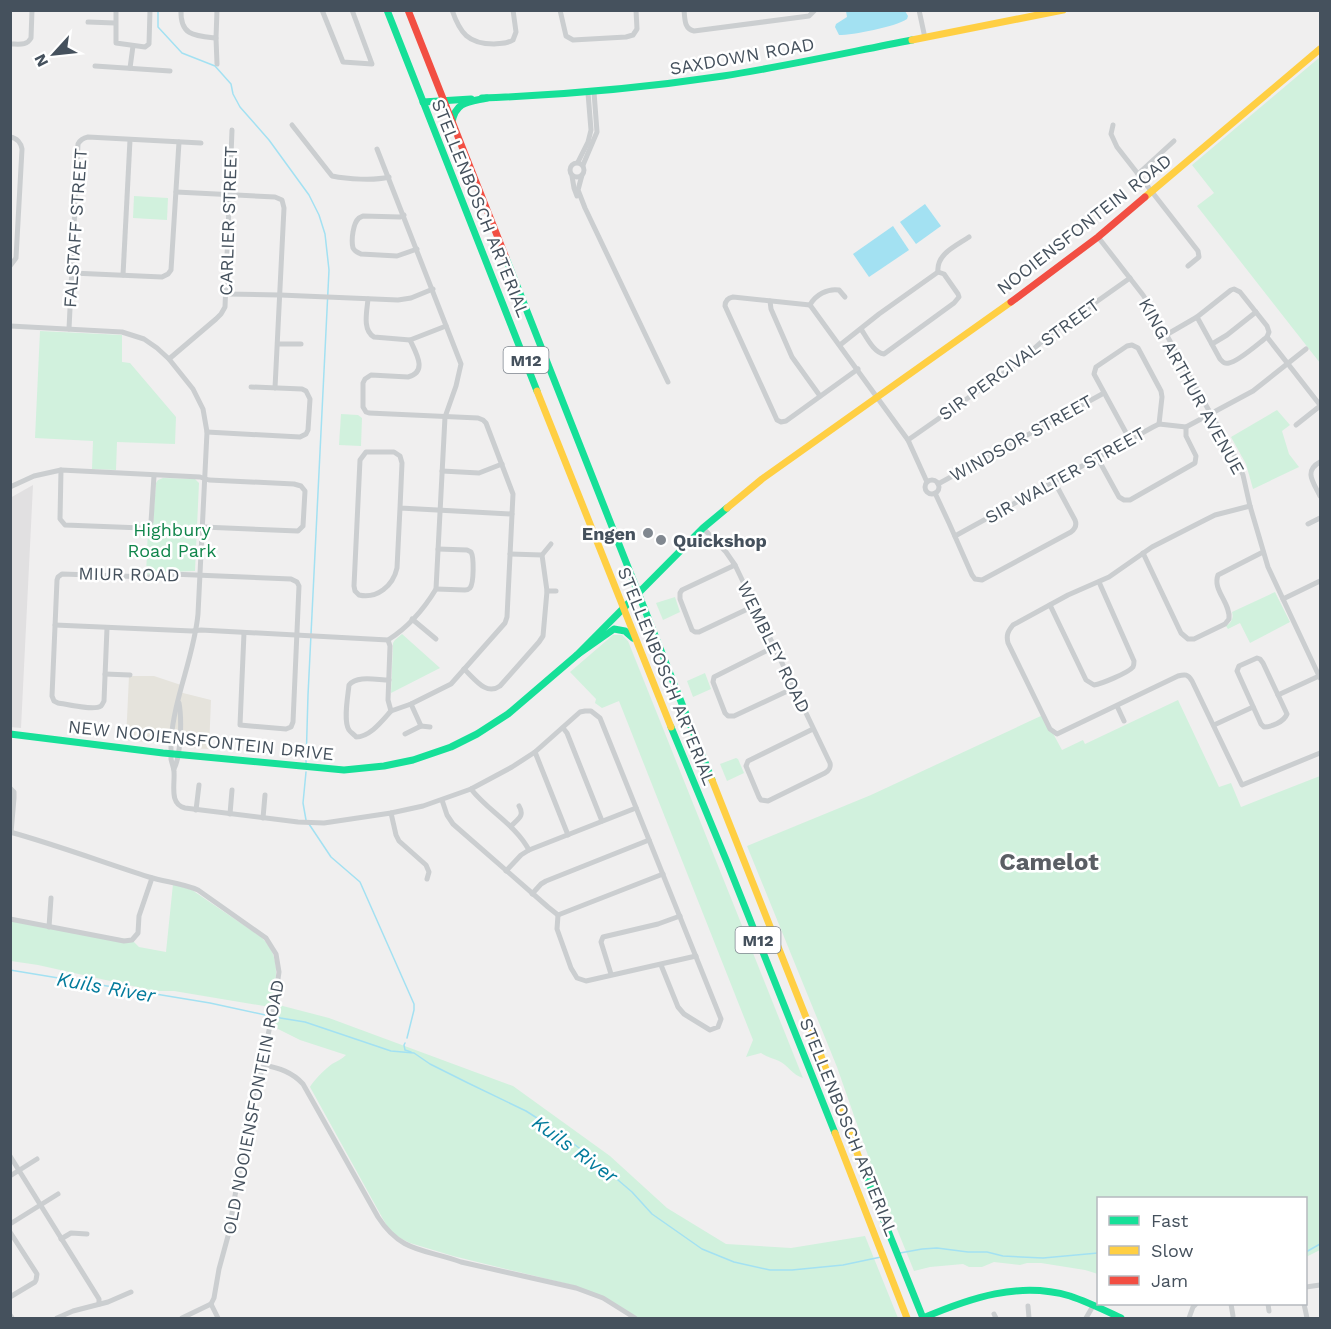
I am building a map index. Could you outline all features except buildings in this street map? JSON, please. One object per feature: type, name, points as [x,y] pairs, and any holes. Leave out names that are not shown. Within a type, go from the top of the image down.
[{"type":"main road","name":"STELLENBOSCH ARTERIAL","points":[[387,10],[907,1318]]},
{"type":"main road","name":"STELLENBOSCH ARTERIAL","points":[[408,10],[923,1318]]},
{"type":"main road","name":"SAXDOWN ROAD","points":[[423,102],[591,93],[726,76],[1063,10]]},
{"type":"main road","name":"NOOIENSFONTEIN ROAD","points":[[624,608],[703,528],[762,479],[807,446],[833,423],[877,396],[1098,237],[1320,49]]},
{"type":"main road","points":[[452,122],[458,107],[487,98]]},
{"type":"main road","name":"NEW NOOIENSFONTEIN DRIVE","points":[[10,734],[305,768],[344,770],[384,766],[413,760],[451,747],[508,714],[577,655],[624,608]]},
{"type":"main road","points":[[577,655],[614,629],[625,631],[637,643]]},
{"type":"main road","points":[[923,1318],[984,1295],[1016,1289],[1065,1294],[1121,1318]]},
{"type":"street","points":[[10,44],[26,44],[31,38],[32,10]]},
{"type":"street","points":[[116,10],[116,43],[145,47],[149,44],[150,10]]},
{"type":"street","points":[[181,10],[181,22],[186,30],[195,36],[216,38]]},
{"type":"street","points":[[216,64],[218,10]]},
{"type":"street","points":[[322,10],[343,62],[372,64],[352,10]]},
{"type":"street","points":[[452,10],[460,31],[474,41],[484,44],[508,43],[513,40],[516,36],[513,10]]},
{"type":"street","points":[[560,10],[566,36],[573,40],[633,35],[637,29],[636,10]]},
{"type":"street","points":[[684,10],[686,26],[689,30],[694,31],[809,16],[815,10]]},
{"type":"street","points":[[919,10],[925,38]]},
{"type":"street","points":[[88,22],[115,23]]},
{"type":"street","points":[[130,68],[133,46]]},
{"type":"street","points":[[95,66],[170,71]]},
{"type":"street","points":[[580,164],[591,130],[591,93]]},
{"type":"street","points":[[292,125],[332,176],[366,179],[388,177]]},
{"type":"street","points":[[1113,125],[1111,129],[1113,140],[1122,154],[1198,251],[1198,257],[1188,266]]},
{"type":"street","name":"CARLIER STREET","points":[[169,359],[216,319],[225,307],[232,130]]},
{"type":"street","points":[[10,137],[18,140],[22,149],[16,258],[10,266]]},
{"type":"street","name":"FALSTAFF STREET","points":[[69,329],[78,144],[88,137],[201,143]]},
{"type":"street","points":[[123,275],[130,140]]},
{"type":"street","points":[[1138,174],[1174,141]]},
{"type":"street","points":[[72,273],[162,277],[168,274],[171,270],[179,142]]},
{"type":"street","points":[[56,625],[388,640],[402,630],[429,600],[436,589],[445,417],[461,364],[377,149]]},
{"type":"street","points":[[585,208],[580,202],[570,173],[570,167],[574,163],[580,164],[584,170],[578,190],[585,208],[668,382]]},
{"type":"street","points":[[572,176],[582,176]]},
{"type":"street","points":[[176,192],[274,197],[282,200],[284,208],[275,388]]},
{"type":"street","points":[[404,215],[358,218],[354,223],[353,247],[361,254],[398,256],[417,249]]},
{"type":"street","points":[[938,272],[937,264],[941,256],[969,237]]},
{"type":"street","name":"KING ARTHUR AVENUE","points":[[1098,237],[1152,309],[1239,465],[1268,567],[1320,677]]},
{"type":"street","points":[[840,345],[938,272]]},
{"type":"street","points":[[861,329],[877,352],[884,354],[954,303],[959,297],[958,294],[944,274],[938,272]]},
{"type":"street","name":"SIR PERCIVAL STREET","points":[[908,440],[1018,363],[1048,336],[1130,278]]},
{"type":"street","points":[[1166,335],[1197,317],[1233,289],[1239,290],[1268,328],[1269,334],[1242,356],[1229,363],[1221,361],[1197,317]]},
{"type":"street","points":[[226,294],[407,299],[432,290]]},
{"type":"street","points":[[810,305],[814,298],[831,290],[839,290],[845,297]]},
{"type":"street","points":[[858,369],[786,421],[779,422],[725,306],[728,299],[733,297],[810,305],[858,369],[908,440],[927,482],[926,490],[935,493]]},
{"type":"street","points":[[368,299],[367,329],[369,335],[374,337],[410,340],[446,326]]},
{"type":"street","points":[[770,301],[771,309],[792,357],[820,396]]},
{"type":"street","points":[[1212,344],[1256,312]]},
{"type":"street","points":[[10,326],[132,334],[152,344],[169,359],[196,394],[204,415],[207,432],[196,630],[178,701],[181,712],[175,754],[178,762],[174,770],[174,799],[180,807],[304,823],[330,823],[423,806],[471,789],[504,772],[535,752],[576,714],[591,711],[600,718],[680,916],[721,1019],[718,1027],[712,1030],[707,1028],[680,1010],[661,964]]},
{"type":"street","points":[[1267,337],[1320,406],[1296,425]]},
{"type":"street","points":[[389,680],[357,679],[351,682],[346,719],[349,730],[356,737],[363,737],[391,711],[411,704],[451,684],[506,621],[513,492],[486,423],[478,418],[369,413],[363,407],[363,383],[367,377],[371,375],[408,377],[417,372],[420,364],[410,340]]},
{"type":"street","points":[[278,344],[301,344]]},
{"type":"street","points":[[1130,440],[1094,376],[1095,369],[1125,347],[1132,345],[1138,348],[1161,391],[1159,424]]},
{"type":"street","points":[[1097,458],[1119,498],[1128,500],[1195,463],[1196,456],[1186,436],[1186,427],[1253,390],[1306,349]]},
{"type":"street","points":[[207,432],[300,437],[304,435],[308,430],[309,394],[304,390],[251,387]]},
{"type":"street","name":"WINDSOR STREET","points":[[938,484],[1104,393]]},
{"type":"street","points":[[1298,414],[1303,420]]},
{"type":"street","name":"SIR WALTER STREET","points":[[955,536],[1159,424],[1186,427]]},
{"type":"street","points":[[366,452],[394,452],[401,458],[400,508],[395,575],[377,594],[359,595],[354,586],[360,460],[366,452]]},
{"type":"street","points":[[1320,462],[1313,467],[1311,472],[1320,496]]},
{"type":"street","points":[[442,471],[479,472],[502,464]]},
{"type":"street","points":[[61,470],[60,519],[65,525],[147,527],[151,522],[154,476]]},
{"type":"street","points":[[10,487],[34,476],[61,470],[294,484],[301,486],[305,491],[303,526],[298,531],[203,527]]},
{"type":"street","points":[[927,482],[932,480],[938,484],[935,493]]},
{"type":"street","points":[[935,493],[972,575],[977,580],[985,579],[1075,529],[1075,520],[1054,481]]},
{"type":"street","points":[[1250,506],[1215,515],[1143,553],[1118,572],[1068,595],[1013,625],[1009,629],[1007,639],[1050,729],[1057,734],[1178,676],[1186,675],[1192,681],[1242,785],[1320,753]]},
{"type":"street","points":[[400,508],[512,514]]},
{"type":"street","points":[[1308,524],[1320,518]]},
{"type":"street","name":"WEMBLEY ROAD","points":[[703,528],[729,555],[735,565],[794,688],[830,765],[825,773],[768,801],[763,801],[759,797],[746,766],[749,760],[813,729]]},
{"type":"street","points":[[464,669],[488,690],[493,690],[500,686],[541,639],[544,633],[547,591],[542,555],[551,544]]},
{"type":"street","points":[[436,589],[465,590],[469,589],[472,584],[473,557],[471,552],[438,549]]},
{"type":"street","points":[[1143,553],[1181,633],[1185,638],[1192,639],[1225,624],[1229,619],[1229,610],[1216,582],[1218,575],[1263,552]]},
{"type":"street","points":[[510,554],[542,555]]},
{"type":"street","points":[[735,565],[681,591],[679,597],[692,630],[699,632],[754,606]]},
{"type":"street","name":"MIUR ROAD","points":[[107,628],[104,701],[100,706],[94,708],[58,703],[52,696],[58,577],[62,574],[149,577],[171,574],[200,575]]},
{"type":"street","points":[[200,575],[291,579],[295,580],[299,586],[300,635],[292,725],[284,730],[231,725]]},
{"type":"street","points":[[1283,599],[1320,581]]},
{"type":"street","points":[[1050,605],[1084,677],[1090,684],[1100,684],[1128,671],[1134,661],[1099,582]]},
{"type":"street","points":[[547,591],[556,591]]},
{"type":"street","points":[[412,619],[436,639]]},
{"type":"street","points":[[240,725],[244,633]]},
{"type":"street","points":[[388,640],[390,646],[388,700],[391,711]]},
{"type":"street","points":[[774,647],[714,677],[713,682],[725,713],[728,716],[734,716],[794,688]]},
{"type":"street","points":[[1258,658],[1262,660],[1287,714],[1282,721],[1264,727],[1253,707],[1237,671],[1239,666],[1258,658]]},
{"type":"street","points":[[105,674],[130,675]]},
{"type":"street","points":[[1278,695],[1320,677]]},
{"type":"street","points":[[411,704],[422,726]]},
{"type":"street","points":[[1117,705],[1124,721]]},
{"type":"street","points":[[1214,725],[1253,707]]},
{"type":"street","points":[[405,734],[422,726],[430,727]]},
{"type":"street","points":[[563,728],[602,821]]},
{"type":"street","points":[[535,752],[568,835]]},
{"type":"street","points":[[196,810],[199,785]]},
{"type":"street","points":[[10,788],[14,792],[11,832]]},
{"type":"street","points":[[471,789],[478,798],[511,826],[529,850]]},
{"type":"street","points":[[230,814],[232,790]]},
{"type":"street","points":[[263,818],[265,795]]},
{"type":"street","points":[[442,800],[453,824],[558,915]]},
{"type":"street","points":[[511,826],[521,815],[522,811],[519,806]]},
{"type":"street","points":[[506,871],[529,850],[636,808]]},
{"type":"street","points":[[391,813],[397,838],[426,866],[429,872],[427,879]]},
{"type":"street","name":"OLD NOOIENSFONTEIN ROAD","points":[[11,832],[152,878],[187,885],[198,890],[266,938],[275,951],[279,966],[264,1065],[249,1115],[228,1236],[211,1304]]},
{"type":"street","points":[[532,894],[546,881],[649,840]]},
{"type":"street","points":[[558,915],[663,874]]},
{"type":"street","points":[[10,919],[124,941],[132,940],[138,933],[139,916],[152,878]]},
{"type":"street","points":[[49,927],[51,898]]},
{"type":"street","points":[[558,915],[557,929],[574,975],[581,980],[586,981],[696,956]]},
{"type":"street","points":[[611,974],[601,942],[603,937],[658,924],[680,916]]},
{"type":"street","points":[[264,1065],[287,1071],[303,1084],[378,1217],[399,1242],[469,1264],[576,1288],[603,1298],[635,1318]]},
{"type":"street","points":[[10,1156],[99,1299],[99,1304]]},
{"type":"street","points":[[10,1176],[37,1159]]},
{"type":"street","points":[[10,1224],[58,1194]]},
{"type":"street","points":[[10,1232],[37,1274],[35,1282],[10,1297]]},
{"type":"street","points":[[61,1239],[75,1232],[87,1234]]},
{"type":"street","points":[[57,1318],[131,1292]]},
{"type":"street","points":[[182,1318],[211,1304],[218,1318]]},
{"type":"street","points":[[1231,1305],[1233,1316]]},
{"type":"street","points":[[1268,1305],[1269,1311]]},
{"type":"street","points":[[1028,1306],[1029,1318]]},
{"type":"street","points":[[1086,1318],[1092,1306]]},
{"type":"shaded area","points":[[33,485],[21,728],[10,727],[10,498]]},
{"type":"shaded area","points":[[129,676],[154,676],[181,685],[179,692],[211,700],[209,749],[191,748],[184,738],[168,735],[158,743],[126,740]]},
{"type":"green space","points":[[1320,57],[1320,363],[1197,206],[1214,193],[1192,165]]},
{"type":"green space","points":[[134,196],[168,198],[167,220],[133,218]]},
{"type":"green space","points":[[40,331],[122,335],[122,362],[130,363],[176,417],[175,444],[117,442],[116,470],[92,469],[93,441],[35,438]]},
{"type":"green space","points":[[1277,410],[1290,425],[1282,431],[1289,454],[1299,467],[1253,489],[1246,464],[1231,437]]},
{"type":"green space","points":[[341,414],[358,415],[362,418],[361,446],[339,445]]},
{"type":"green space","name":"Highbury Road Park","points":[[163,478],[195,479],[199,483],[195,571],[146,575],[148,529],[153,522],[156,483]]},
{"type":"green space","points":[[1275,592],[1290,622],[1250,643],[1240,623],[1228,629],[1226,626],[1232,620],[1232,612]]},
{"type":"green space","points":[[675,597],[680,612],[663,620],[656,603]]},
{"type":"green space","points":[[402,634],[440,668],[391,693],[393,643]]},
{"type":"green space","points":[[613,635],[622,635],[628,641],[803,1078],[782,1063],[761,1053],[746,1057],[753,1040],[619,701],[602,708],[595,703],[596,699],[570,672]]},
{"type":"green space","points":[[705,673],[711,689],[693,697],[687,681]]},
{"type":"green space","points":[[1178,700],[1219,787],[1231,783],[1241,807],[1320,776],[1320,1250],[1307,1256],[1307,1197],[1097,1197],[1097,1274],[1041,1263],[1020,1265],[994,1262],[982,1267],[969,1267],[963,1264],[914,1271],[873,1170],[837,1067],[747,846],[871,795],[1043,715],[1062,750],[1083,740],[1085,744]]},
{"type":"green space","points":[[736,758],[744,773],[727,781],[720,764]]},
{"type":"green space","points":[[173,884],[192,890],[261,937],[268,945],[273,953],[276,970],[270,1007],[174,991],[155,991],[11,961],[10,920],[132,940],[139,947],[166,952]]},
{"type":"green space","points":[[279,1005],[329,1018],[513,1086],[610,1156],[667,1208],[726,1244],[791,1248],[865,1236],[898,1318],[637,1318],[576,1286],[453,1256],[400,1238],[390,1231],[310,1087],[326,1068],[346,1055],[300,1040],[274,1027]]},
{"type":"water","points":[[846,11],[905,11],[908,16],[901,22],[884,28],[839,35],[835,27],[847,17]]},
{"type":"water","points":[[925,204],[941,226],[916,244],[900,222]]},
{"type":"water","points":[[893,226],[909,250],[869,277],[853,254]]},
{"type":"waterway","points":[[158,10],[158,27],[182,53],[215,66],[231,84],[240,107],[269,140],[309,195],[325,234],[329,270],[306,764]]},
{"type":"waterway","points":[[306,772],[303,803],[306,820]]},
{"type":"waterway","points":[[309,824],[331,857],[360,882],[414,1004],[407,1038]]},
{"type":"waterway","name":"Kuils River","points":[[10,970],[210,1003],[270,1016]]},
{"type":"waterway","name":"Kuils River","points":[[274,1017],[305,1022],[391,1051],[414,1053],[430,1064],[526,1111],[590,1156],[632,1192],[652,1214],[702,1249],[734,1262],[770,1270],[792,1270],[843,1265],[881,1257]]},
{"type":"waterway","name":"Kuils River","points":[[405,1043],[405,1050],[411,1052]]},
{"type":"waterway","name":"Kuils River","points":[[1307,1251],[1320,1244]]},
{"type":"waterway","name":"Kuils River","points":[[900,1253],[937,1248],[1043,1258],[1097,1253]]},
{"type":"traffic: fast","points":[[387,10],[537,391]]},
{"type":"traffic: fast","points":[[482,98],[603,90],[723,76],[912,40]]},
{"type":"traffic: fast","points":[[452,122],[460,106],[487,98]]},
{"type":"traffic: fast","points":[[423,102],[471,99]]},
{"type":"traffic: fast","points":[[506,258],[712,780]]},
{"type":"traffic: fast","points":[[10,734],[163,753],[344,770],[413,760],[451,747],[508,714],[577,655],[703,528],[727,508]]},
{"type":"traffic: fast","points":[[577,655],[614,629],[625,631],[633,638]]},
{"type":"traffic: fast","points":[[671,727],[835,1133]]},
{"type":"traffic: fast","points":[[862,1166],[923,1318]]},
{"type":"traffic: fast","points":[[923,1318],[977,1298],[1032,1290],[1070,1296],[1121,1318]]},
{"type":"traffic: slow","points":[[912,40],[1063,10]]},
{"type":"traffic: slow","points":[[1145,197],[1320,49]]},
{"type":"traffic: slow","points":[[727,508],[762,479],[1011,302]]},
{"type":"traffic: slow","points":[[537,391],[671,727]]},
{"type":"traffic: slow","points":[[712,780],[817,1045],[862,1166]]},
{"type":"traffic: slow","points":[[835,1133],[907,1318]]},
{"type":"traffic: jam","points":[[408,10],[506,258]]},
{"type":"traffic: jam","points":[[1011,302],[1098,237],[1145,197]]},
{"type":"place","name":"Engen","points":[[648,533]]},
{"type":"place","name":"Quickshop","points":[[661,540]]},
{"type":"district","name":"Camelot","points":[[1049,862]]}]
